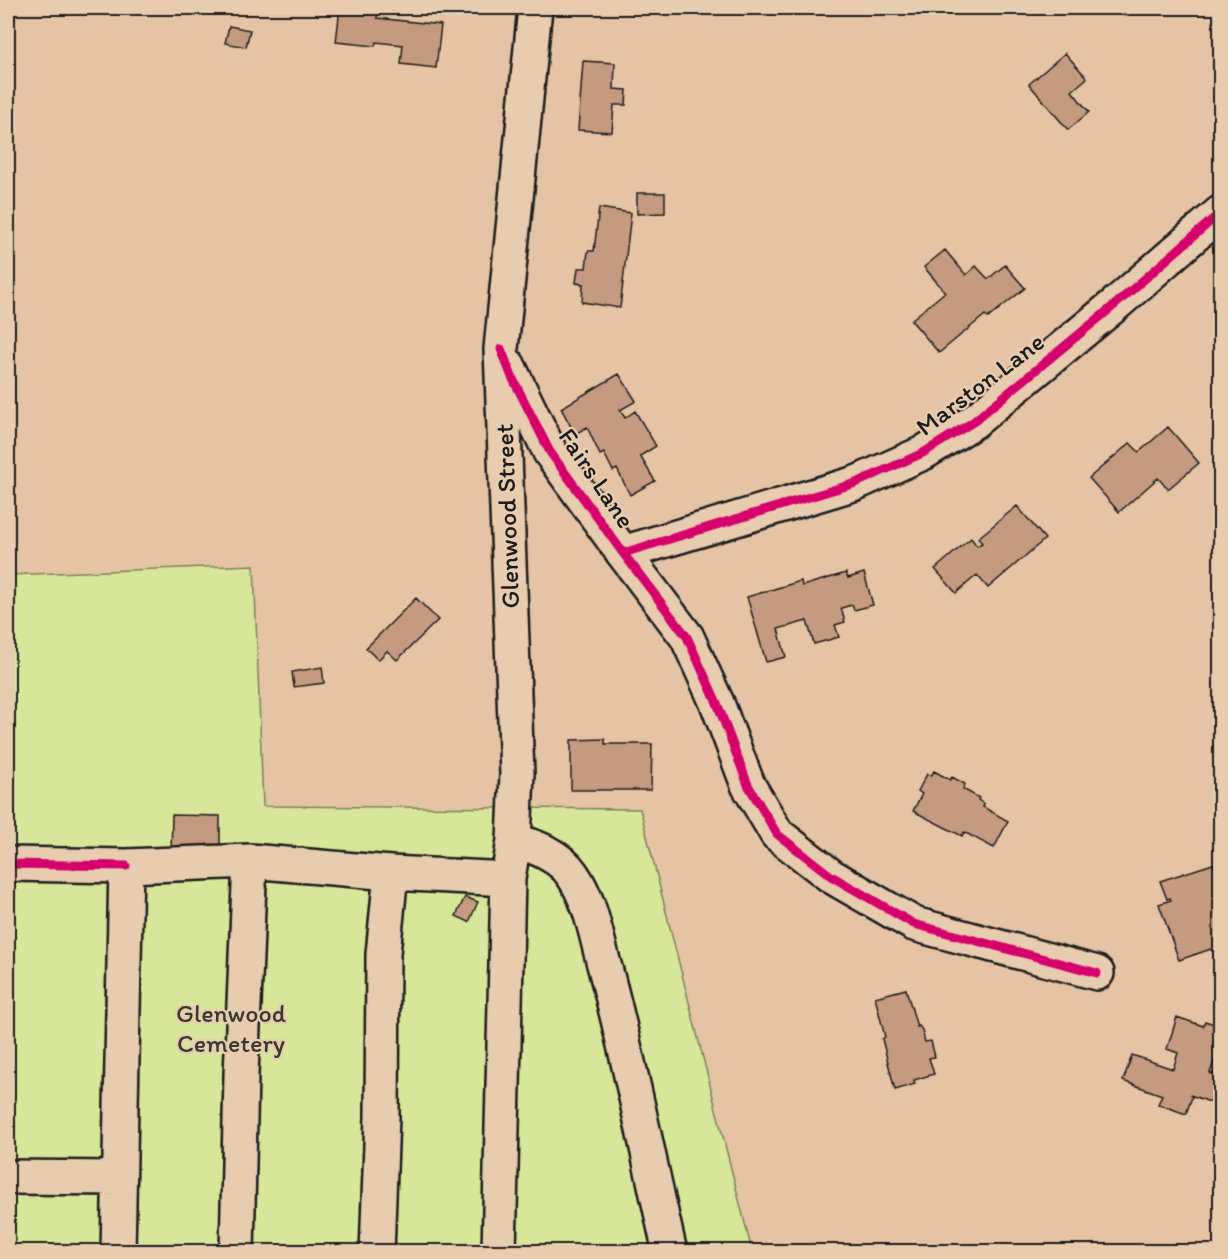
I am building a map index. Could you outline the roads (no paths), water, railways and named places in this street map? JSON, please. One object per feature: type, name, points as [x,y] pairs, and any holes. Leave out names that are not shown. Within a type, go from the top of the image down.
[{"type":"street","name":"Glenwood Street","points":[[500,1251],[508,879],[514,840],[517,774],[501,349],[535,8]]},
{"type":"street","name":"Marston Lane","points":[[623,553],[856,483],[923,453],[973,422],[1118,303],[1221,213]]},
{"type":"street","name":"Fairs Lane","points":[[501,349],[512,377],[550,452],[687,637],[717,703],[748,785],[777,834],[831,876],[914,924],[1097,973]]},
{"type":"street","points":[[514,840],[534,846],[553,856],[571,872],[586,899],[612,994],[670,1251]]},
{"type":"street","points":[[8,864],[126,866],[250,861],[391,873],[508,879]]},
{"type":"street","points":[[237,1251],[241,1075],[250,861]]},
{"type":"street","points":[[118,1251],[126,866]]},
{"type":"street","points":[[377,1251],[382,1117],[383,954],[391,873]]},
{"type":"street","points":[[8,1177],[119,1178]]},
{"type":"park label","name":"Glenwood Cemetery","points":[[231,1028]]}]
